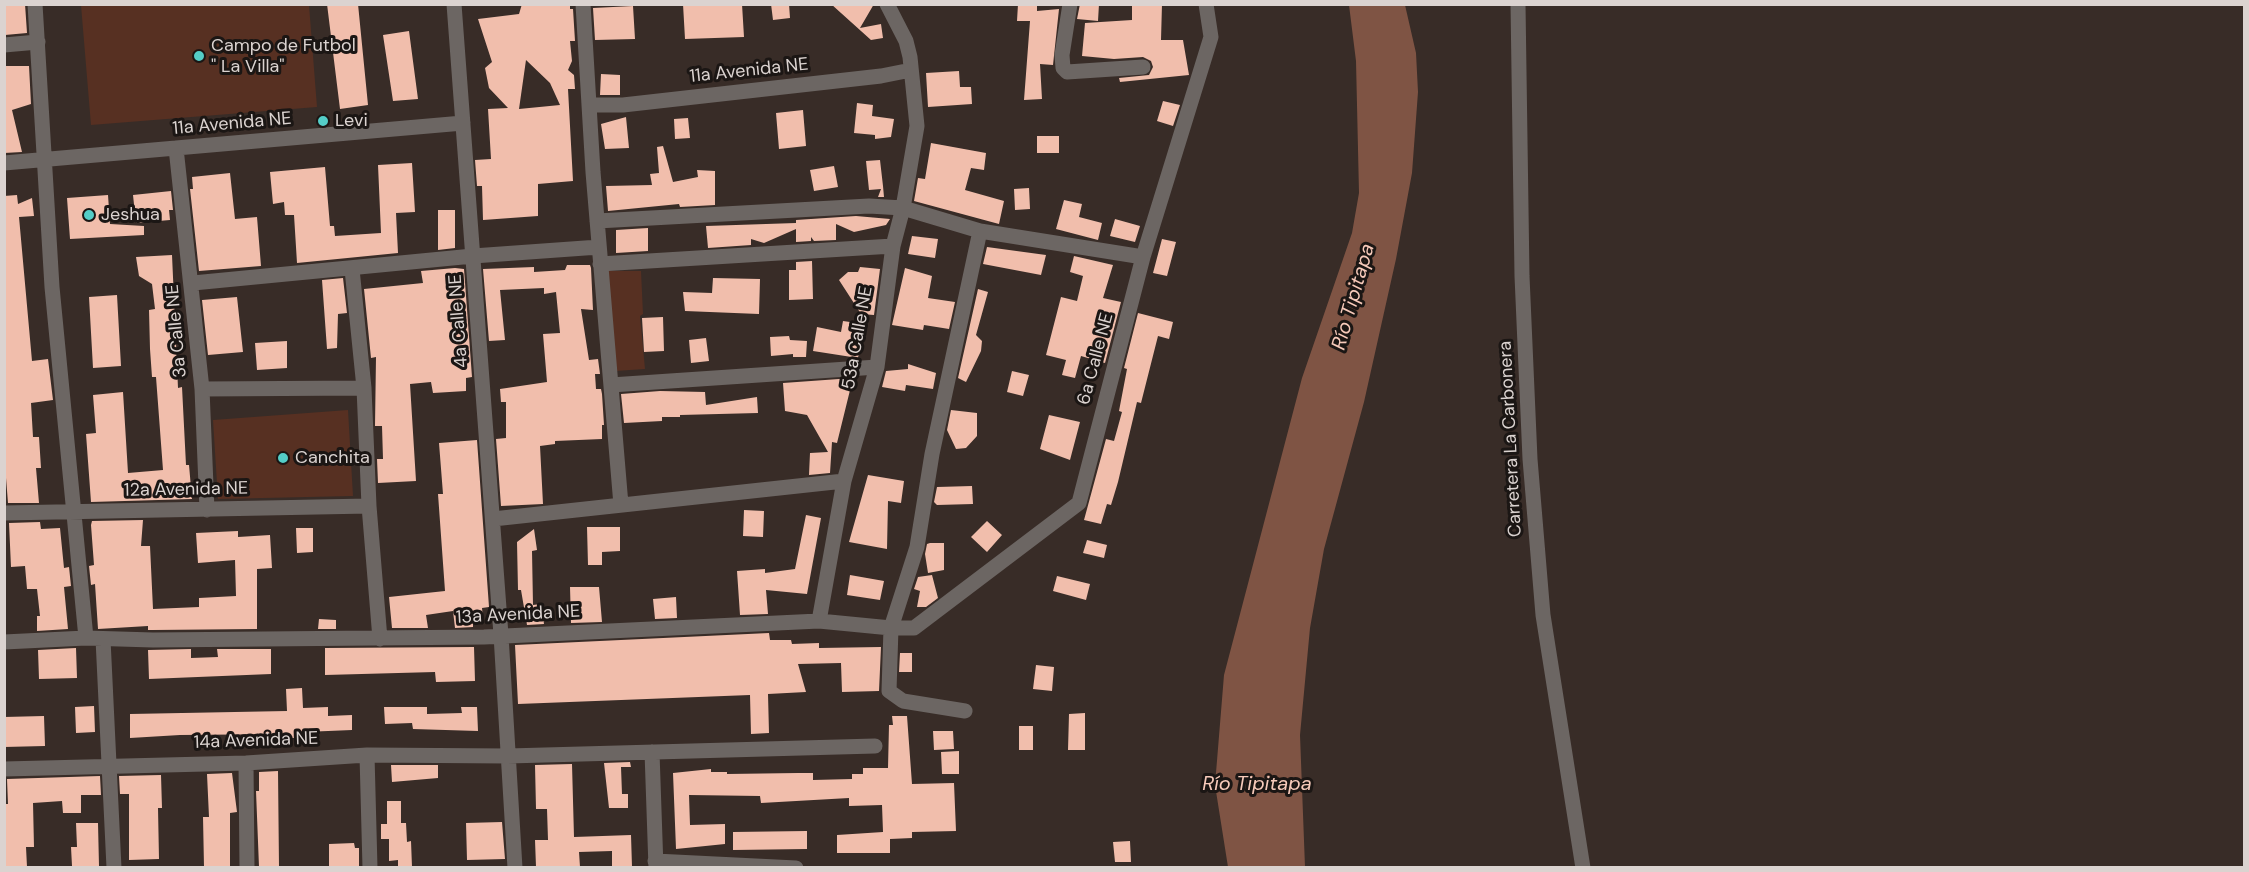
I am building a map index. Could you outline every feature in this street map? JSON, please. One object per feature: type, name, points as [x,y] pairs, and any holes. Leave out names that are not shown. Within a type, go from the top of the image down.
[{"type":"street","points":[[35,4],[52,286],[86,638]]},
{"type":"street","name":"4a Calle NE","points":[[454,4],[493,519],[515,867]]},
{"type":"street","points":[[583,4],[600,264],[621,505]]},
{"type":"street","name":"53a Calle NE","points":[[819,621],[844,481],[877,367],[893,246],[903,208],[916,126],[906,41],[887,4]]},
{"type":"street","points":[[1070,4],[1062,55],[1063,68],[1067,72],[1143,67]]},
{"type":"street","name":"6a Calle NE","points":[[891,628],[914,628],[1079,503],[1143,257],[1211,37],[1206,4]]},
{"type":"street","name":"Carretera La Carbonera","points":[[1518,4],[1522,276],[1530,459],[1544,615],[1583,867]]},
{"type":"street","points":[[4,45],[38,42]]},
{"type":"street","name":"11a Avenida NE","points":[[591,105],[623,105],[881,76],[911,70]]},
{"type":"street","name":"11a Avenida NE","points":[[4,163],[463,123]]},
{"type":"street","name":"3a Calle NE","points":[[176,148],[193,283],[202,389],[207,510]]},
{"type":"street","points":[[597,221],[869,206],[903,208],[980,231],[1143,257]]},
{"type":"street","points":[[965,711],[903,701],[889,692],[891,628],[918,547],[932,454],[980,231]]},
{"type":"street","points":[[600,264],[893,246]]},
{"type":"street","points":[[193,283],[473,256],[599,247]]},
{"type":"street","points":[[352,268],[364,388],[369,507],[380,639]]},
{"type":"street","points":[[611,385],[877,367]]},
{"type":"street","points":[[202,389],[364,388]]},
{"type":"street","points":[[493,519],[844,481]]},
{"type":"street","name":"12a Avenida NE","points":[[4,513],[369,507]]},
{"type":"street","name":"13a Avenida NE","points":[[4,642],[86,638],[380,639],[819,621],[891,628]]},
{"type":"street","points":[[103,639],[111,764],[114,867]]},
{"type":"street","name":"14a Avenida NE","points":[[4,769],[111,764],[246,763],[367,755],[508,756],[875,746]]},
{"type":"street","points":[[652,752],[655,864],[796,867]]},
{"type":"street","points":[[367,755],[370,867]]},
{"type":"street","points":[[246,763],[247,867]]},
{"type":"shaded area","name":"Campo de Futbol \" La Villa\"","points":[[81,5],[309,5],[317,107],[91,125]]},
{"type":"shaded area","points":[[607,271],[641,271],[643,314],[640,316],[645,369],[615,371]]},
{"type":"shaded area","name":"Canchita","points":[[348,410],[353,496],[218,499],[213,420]]},
{"type":"water","name":"Río Tipitapa","points":[[1349,5],[1405,5],[1416,53],[1418,92],[1412,173],[1396,259],[1364,402],[1324,549],[1310,628],[1300,735],[1305,867],[1228,867],[1215,785],[1224,675],[1302,378],[1352,233],[1359,193],[1356,61]]},
{"type":"building","points":[[4,4],[25,4],[27,33],[5,35]]},
{"type":"building","points":[[327,4],[358,4],[368,105],[340,109]]},
{"type":"building","points":[[522,4],[570,4],[570,9],[573,9],[575,41],[570,41],[572,61],[568,70],[574,75],[575,89],[568,89],[573,181],[538,184],[538,216],[483,220],[482,186],[477,186],[475,160],[491,159],[488,109],[508,108],[489,88],[485,68],[492,62],[478,19],[519,14]],"holes":[[[526,60],[550,83],[560,105],[519,109]]]},
{"type":"building","points":[[683,4],[742,4],[744,37],[685,39]]},
{"type":"building","points":[[771,4],[789,4],[790,18],[773,20]]},
{"type":"building","points":[[831,4],[874,4],[860,28],[881,24],[883,38],[871,40]]},
{"type":"building","points":[[1018,4],[1037,4],[1037,11],[1059,9],[1053,65],[1040,64],[1042,99],[1024,100],[1030,21],[1017,21]]},
{"type":"building","points":[[1080,4],[1099,4],[1098,21],[1077,19]]},
{"type":"building","points":[[1132,4],[1162,4],[1161,40],[1183,40],[1189,75],[1120,82],[1119,78],[1149,75],[1153,67],[1151,61],[1143,57],[1114,59],[1082,56],[1085,23],[1132,20]]},
{"type":"building","points":[[633,6],[635,39],[595,40],[593,8]]},
{"type":"building","points":[[409,31],[418,99],[393,101],[383,35]]},
{"type":"building","points":[[4,66],[29,66],[31,104],[12,110],[22,152],[4,153]]},
{"type":"building","points":[[959,71],[960,87],[971,87],[972,104],[928,107],[926,73]]},
{"type":"building","points":[[601,74],[620,75],[620,95],[600,95]]},
{"type":"building","points":[[1163,101],[1180,105],[1173,126],[1157,121]]},
{"type":"building","points":[[857,103],[873,105],[872,116],[894,119],[891,137],[875,139],[875,135],[854,133]]},
{"type":"building","points":[[803,110],[806,146],[779,149],[776,113]]},
{"type":"building","points":[[626,117],[629,148],[605,149],[601,124]]},
{"type":"building","points":[[688,118],[690,138],[675,139],[674,119]]},
{"type":"building","points":[[1037,136],[1059,136],[1059,153],[1037,153]]},
{"type":"building","points":[[931,143],[986,153],[984,170],[971,168],[965,190],[1004,201],[999,224],[914,201],[918,178],[925,179]]},
{"type":"building","points":[[663,146],[673,182],[698,177],[697,170],[715,171],[715,205],[680,207],[679,204],[608,211],[606,186],[652,185],[650,174],[659,173],[657,147]]},
{"type":"building","points":[[880,160],[884,197],[878,197],[881,189],[869,190],[866,161]]},
{"type":"building","points":[[412,163],[415,212],[396,213],[398,253],[297,263],[294,215],[285,215],[284,202],[273,204],[270,172],[325,167],[330,226],[334,226],[335,236],[381,233],[378,165]]},
{"type":"building","points":[[834,166],[838,187],[814,191],[810,170]]},
{"type":"building","points":[[230,173],[235,219],[257,217],[261,266],[199,271],[190,189],[193,189],[192,177]]},
{"type":"building","points":[[1029,188],[1030,209],[1015,210],[1014,189]]},
{"type":"building","points":[[171,191],[173,210],[169,210],[170,220],[136,223],[133,195]]},
{"type":"building","points":[[17,195],[18,204],[32,198],[34,216],[19,217],[32,361],[48,359],[53,400],[31,403],[33,437],[39,437],[41,468],[36,468],[39,503],[8,503],[6,478],[4,196]]},
{"type":"building","points":[[108,195],[110,224],[144,226],[144,235],[70,239],[67,198]]},
{"type":"building","points":[[1064,200],[1082,204],[1079,217],[1102,223],[1098,240],[1056,229]]},
{"type":"building","points":[[438,210],[455,210],[455,248],[438,250]]},
{"type":"building","points":[[856,216],[890,219],[886,225],[854,232],[836,224],[836,240],[814,241],[811,237],[811,241],[796,242],[796,229],[764,243],[751,239],[751,245],[708,248],[706,226],[796,223],[796,220]]},
{"type":"building","points":[[1115,219],[1140,226],[1135,242],[1110,236]]},
{"type":"building","points":[[648,228],[648,251],[616,253],[616,230]]},
{"type":"building","points":[[912,236],[938,239],[935,258],[908,254]]},
{"type":"building","points":[[1162,239],[1176,242],[1167,276],[1153,273]]},
{"type":"building","points":[[987,247],[1046,255],[1041,275],[983,264]]},
{"type":"building","points":[[172,255],[178,388],[182,387],[186,465],[189,465],[192,499],[91,502],[86,434],[96,433],[93,395],[123,392],[128,473],[163,470],[156,377],[152,377],[150,349],[149,310],[155,309],[152,284],[139,276],[136,257]]},
{"type":"building","points":[[1074,256],[1113,265],[1103,298],[1121,302],[1105,363],[1081,356],[1075,378],[1062,375],[1066,360],[1046,355],[1061,297],[1077,301],[1083,276],[1070,272]]},
{"type":"building","points":[[812,261],[813,299],[789,300],[789,270],[796,270],[796,262]]},
{"type":"building","points":[[567,265],[590,265],[591,268],[593,310],[581,309],[589,360],[598,359],[600,374],[595,374],[596,389],[601,389],[602,394],[604,425],[602,425],[602,439],[555,441],[555,444],[540,446],[543,504],[501,506],[496,439],[506,438],[506,402],[501,402],[500,389],[547,382],[543,334],[560,333],[556,292],[544,294],[544,288],[500,290],[505,340],[489,341],[483,269],[534,267],[534,272],[565,270]]},
{"type":"building","points":[[860,267],[880,269],[874,315],[861,314],[839,280],[848,272],[858,272]]},
{"type":"building","points":[[905,268],[932,276],[928,298],[955,302],[949,329],[924,325],[923,330],[892,325]]},
{"type":"building","points":[[464,269],[472,377],[466,378],[466,391],[433,393],[431,382],[410,384],[416,481],[378,483],[377,459],[383,459],[382,426],[375,426],[376,357],[371,358],[364,289],[423,283],[421,271]]},
{"type":"building","points":[[343,278],[347,313],[338,314],[337,348],[327,349],[322,280]]},
{"type":"building","points":[[713,278],[760,279],[759,314],[685,311],[683,292],[712,293]]},
{"type":"building","points":[[978,289],[988,292],[976,335],[982,341],[981,351],[966,382],[958,378]]},
{"type":"building","points":[[117,295],[121,366],[93,368],[89,297]]},
{"type":"building","points":[[237,297],[243,352],[208,355],[202,300]]},
{"type":"building","points":[[1138,313],[1173,322],[1169,339],[1158,336],[1141,403],[1137,402],[1118,482],[1111,505],[1107,504],[1101,524],[1084,520],[1106,439],[1114,441],[1122,412],[1119,411],[1127,369],[1124,368]]},
{"type":"building","points":[[663,317],[664,351],[644,352],[642,318]]},
{"type":"building","points":[[843,321],[864,324],[858,358],[813,351],[817,327],[841,332]]},
{"type":"building","points":[[789,336],[790,340],[807,341],[806,357],[793,357],[793,354],[771,356],[770,337]]},
{"type":"building","points":[[706,338],[709,361],[691,363],[689,340]]},
{"type":"building","points":[[287,341],[287,368],[257,370],[255,343]]},
{"type":"building","points":[[908,364],[936,373],[933,389],[906,385],[905,391],[882,387],[886,371],[908,369]]},
{"type":"building","points":[[1012,371],[1029,375],[1023,396],[1007,392]]},
{"type":"building","points":[[853,378],[837,443],[832,442],[830,473],[809,475],[810,453],[828,452],[807,415],[785,411],[783,383]]},
{"type":"building","points":[[660,391],[705,392],[706,405],[757,397],[758,413],[680,415],[680,417],[662,417],[662,421],[624,423],[621,394]]},
{"type":"building","points":[[951,410],[977,413],[977,436],[966,448],[956,449],[947,430]]},
{"type":"building","points":[[1049,415],[1080,422],[1070,460],[1040,449]]},
{"type":"building","points":[[477,440],[489,607],[482,608],[483,618],[473,619],[473,627],[455,628],[453,611],[426,615],[428,628],[392,628],[389,597],[445,591],[438,494],[443,494],[439,443]]},
{"type":"building","points":[[868,475],[904,481],[901,503],[888,501],[887,549],[849,542]]},
{"type":"building","points":[[972,486],[973,504],[937,505],[934,502],[937,487]]},
{"type":"building","points":[[744,510],[764,511],[763,537],[743,536]]},
{"type":"building","points":[[806,515],[821,518],[807,594],[766,590],[768,614],[740,615],[737,571],[765,569],[765,573],[795,569]]},
{"type":"building","points":[[143,520],[141,546],[150,546],[153,609],[199,607],[199,598],[236,596],[235,560],[198,563],[196,533],[238,531],[238,537],[270,535],[272,568],[257,569],[257,629],[148,630],[148,626],[98,629],[95,584],[91,585],[89,566],[94,565],[92,521]]},
{"type":"building","points":[[987,521],[1002,535],[987,552],[971,537]]},
{"type":"building","points":[[40,522],[41,529],[60,528],[64,568],[69,567],[71,586],[64,587],[68,629],[37,631],[37,616],[40,616],[37,589],[27,589],[25,566],[11,567],[9,523]]},
{"type":"building","points":[[587,527],[620,527],[620,551],[602,552],[602,565],[588,565]]},
{"type":"building","points":[[296,528],[313,528],[313,552],[297,553]]},
{"type":"building","points":[[534,529],[537,550],[532,551],[533,605],[541,604],[544,624],[527,625],[521,590],[518,590],[517,542]]},
{"type":"building","points":[[1087,540],[1107,545],[1104,558],[1083,553]]},
{"type":"building","points":[[944,543],[944,570],[928,573],[925,554],[927,544]]},
{"type":"building","points":[[850,575],[884,581],[880,600],[847,595]]},
{"type":"building","points":[[932,575],[938,598],[926,607],[917,607],[920,591],[914,589],[918,577]]},
{"type":"building","points":[[1057,576],[1090,584],[1086,600],[1053,591]]},
{"type":"building","points":[[570,587],[599,587],[602,622],[571,623]]},
{"type":"building","points":[[676,597],[677,618],[655,619],[653,599]]},
{"type":"building","points":[[319,619],[336,620],[336,629],[318,629]]},
{"type":"building","points":[[769,633],[770,640],[791,640],[792,644],[819,643],[819,648],[881,647],[879,691],[842,692],[841,663],[798,664],[806,692],[768,694],[769,733],[751,734],[750,695],[518,704],[515,645]]},
{"type":"building","points":[[474,647],[475,681],[436,682],[435,672],[325,675],[325,648]]},
{"type":"building","points":[[76,648],[77,678],[39,679],[38,650]]},
{"type":"building","points":[[191,649],[191,658],[218,657],[217,649],[271,649],[271,674],[149,679],[148,650]]},
{"type":"building","points":[[900,653],[912,653],[912,672],[899,672]]},
{"type":"building","points":[[1036,665],[1054,667],[1052,691],[1033,689]]},
{"type":"building","points":[[302,688],[303,708],[328,707],[328,716],[352,715],[352,730],[304,732],[304,738],[287,738],[287,734],[130,738],[130,714],[287,711],[286,689]]},
{"type":"building","points":[[94,706],[95,732],[76,733],[75,707]]},
{"type":"building","points":[[384,707],[427,707],[427,714],[462,713],[461,707],[477,707],[478,731],[413,729],[412,723],[385,724]]},
{"type":"building","points":[[1085,713],[1085,750],[1068,750],[1069,714]]},
{"type":"building","points":[[44,716],[45,746],[4,747],[4,717]]},
{"type":"building","points":[[892,716],[907,716],[912,784],[954,783],[956,831],[912,832],[912,838],[890,839],[890,853],[837,853],[837,835],[883,832],[882,805],[849,806],[849,798],[761,803],[760,796],[689,795],[690,825],[725,824],[725,844],[676,849],[673,773],[711,769],[711,772],[727,772],[727,774],[813,773],[813,780],[852,779],[852,774],[863,774],[863,768],[888,768],[889,725],[893,725]]},
{"type":"building","points":[[1019,726],[1033,726],[1033,750],[1019,750]]},
{"type":"building","points":[[933,731],[953,731],[954,749],[934,750]]},
{"type":"building","points":[[959,751],[959,774],[942,774],[941,752]]},
{"type":"building","points":[[630,762],[631,767],[621,767],[622,794],[628,794],[628,808],[609,808],[604,763]]},
{"type":"building","points":[[572,764],[574,837],[631,835],[632,867],[612,867],[612,851],[579,852],[580,867],[536,867],[535,840],[548,840],[547,809],[536,809],[535,765]]},
{"type":"building","points":[[391,765],[438,765],[438,778],[392,782]]},
{"type":"building","points":[[278,771],[279,867],[259,867],[256,791],[259,791],[259,772]]},
{"type":"building","points":[[232,773],[237,812],[230,813],[230,867],[204,867],[203,817],[209,817],[207,774]]},
{"type":"building","points":[[161,775],[162,808],[158,808],[159,859],[129,860],[129,794],[120,794],[119,776]]},
{"type":"building","points":[[100,776],[101,795],[81,795],[81,813],[63,813],[62,801],[33,803],[34,847],[26,847],[27,867],[6,867],[4,804],[8,804],[7,779]]},
{"type":"building","points":[[387,801],[401,801],[401,823],[406,823],[407,842],[411,841],[412,867],[398,867],[398,860],[389,861],[389,839],[381,839],[381,824],[387,824]]},
{"type":"building","points":[[502,822],[505,859],[467,860],[466,823]]},
{"type":"building","points":[[76,823],[98,823],[99,866],[72,866],[71,847],[77,847]]},
{"type":"building","points":[[807,831],[807,849],[733,850],[733,832]]},
{"type":"building","points":[[1130,841],[1131,862],[1115,862],[1113,842]]},
{"type":"building","points":[[354,843],[355,848],[359,848],[359,867],[329,867],[329,844]]},
{"type":"place","name":"Campo de Futbol \" La Villa\"","points":[[199,56]]},
{"type":"place","name":"Levi","points":[[323,121]]},
{"type":"place","name":"Jeshua","points":[[89,215]]},
{"type":"place","name":"Canchita","points":[[283,458]]}]
